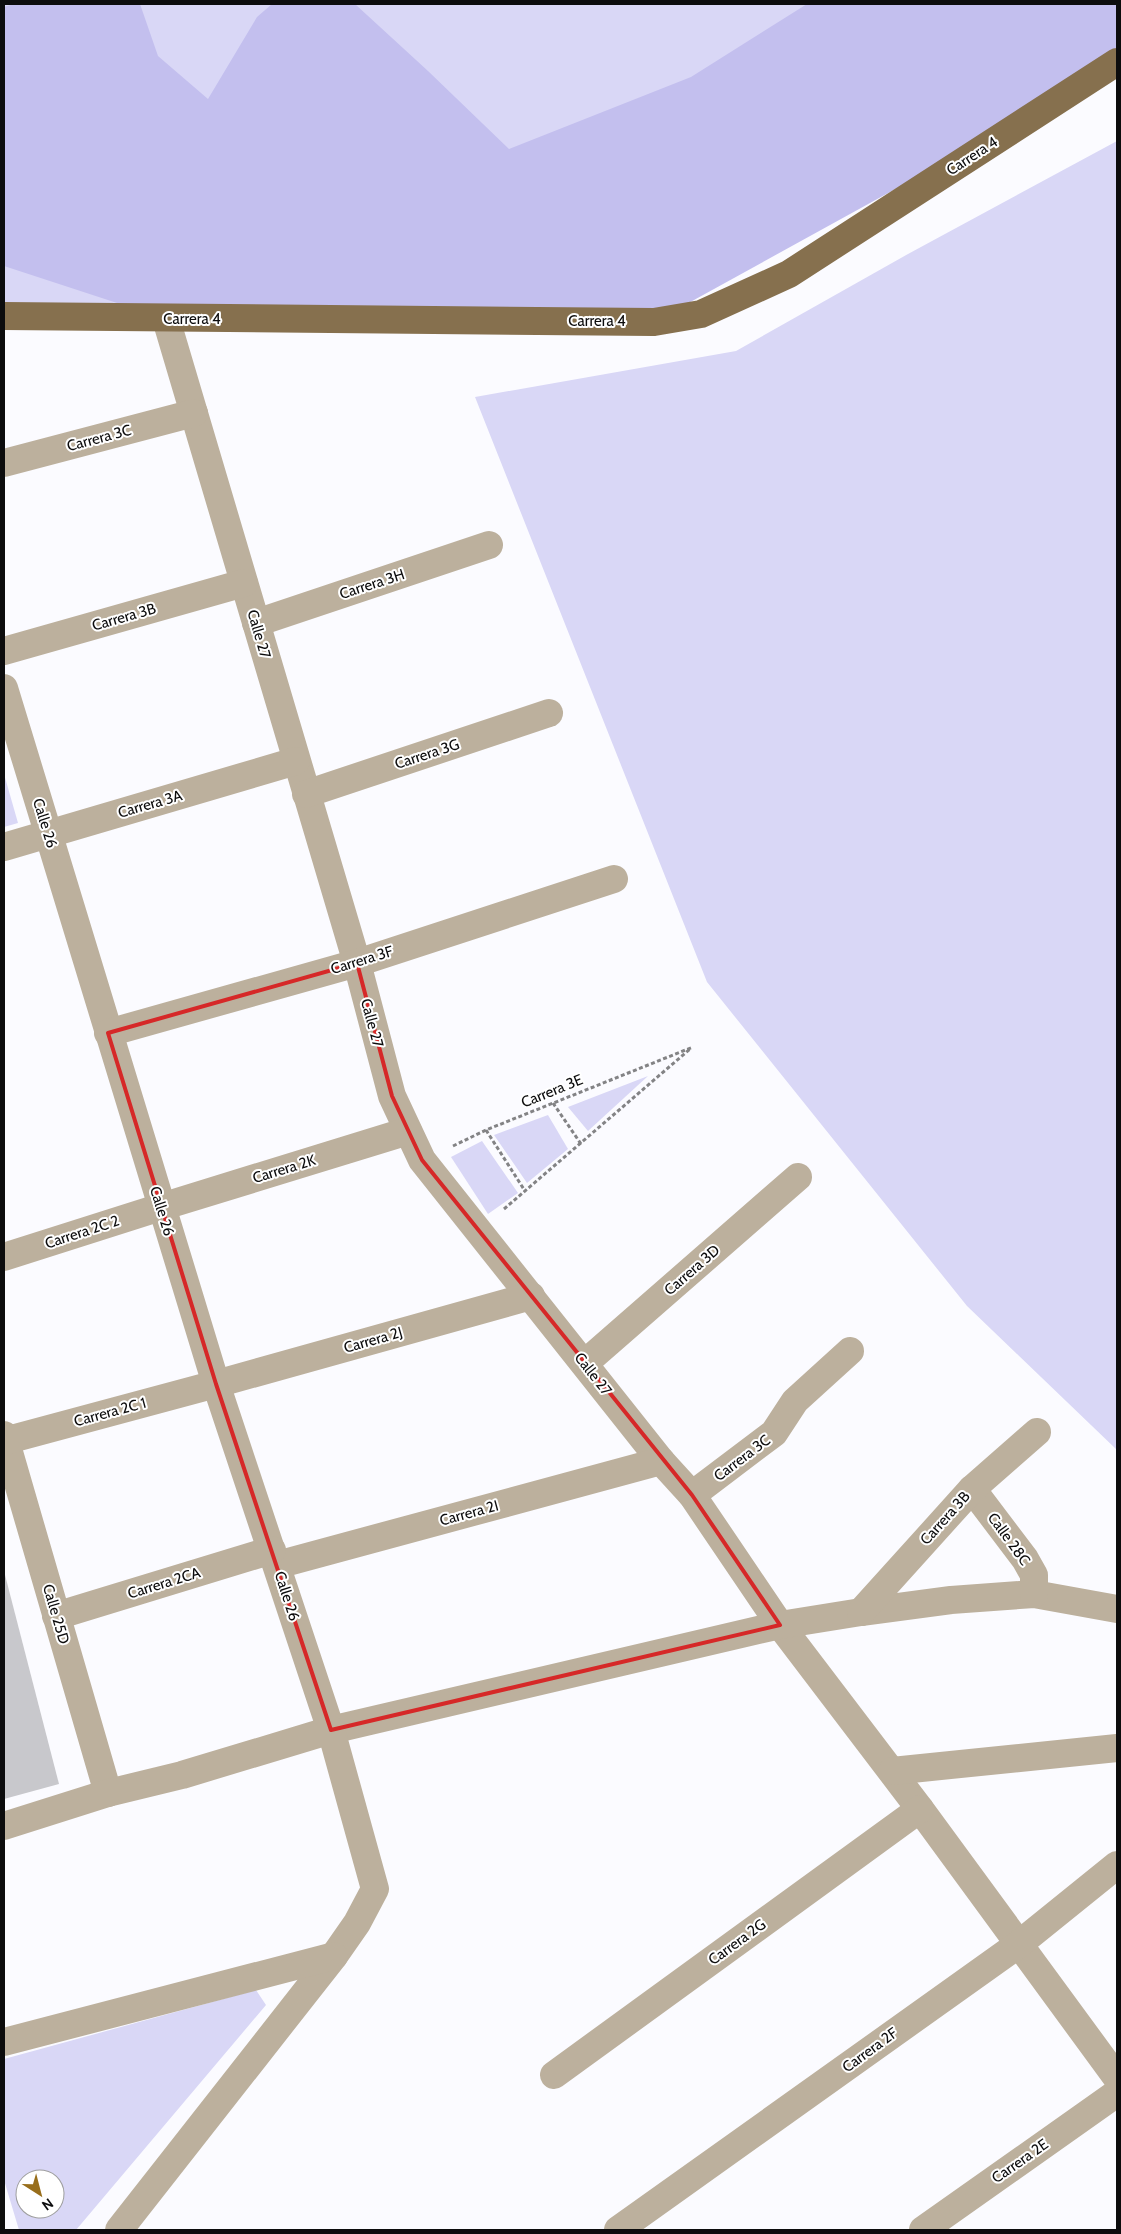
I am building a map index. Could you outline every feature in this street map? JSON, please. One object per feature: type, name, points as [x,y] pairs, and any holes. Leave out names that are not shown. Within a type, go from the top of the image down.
[{"type":"main road","name":"Carrera 4","points":[[4,316],[166,319],[654,322],[701,314],[789,274],[1117,62]]},
{"type":"street","name":"Calle 27","points":[[166,319],[356,963],[392,1096],[422,1160],[661,1461],[692,1495],[780,1625],[892,1771],[1117,2078]]},
{"type":"street","name":"Carrera 3C","points":[[4,463],[194,413]]},
{"type":"street","name":"Carrera 3H","points":[[256,622],[488,545]]},
{"type":"street","name":"Carrera 3B","points":[[4,651],[244,583]]},
{"type":"street","name":"Calle 26","points":[[4,688],[160,1206],[216,1384],[331,1730],[375,1889],[357,1923],[334,1956],[119,2230]]},
{"type":"street","name":"Carrera 3G","points":[[306,794],[549,713]]},
{"type":"street","name":"Carrera 3A","points":[[4,847],[296,762]]},
{"type":"street","name":"Carrera 3F","points":[[108,1033],[356,963],[614,879]]},
{"type":"street","name":"Carrera 2K","points":[[160,1206],[408,1131]]},
{"type":"street","name":"Carrera 3D","points":[[585,1363],[798,1177]]},
{"type":"street","name":"Carrera 2C 2","points":[[4,1257],[160,1206]]},
{"type":"street","name":"Carrera 2J","points":[[216,1384],[530,1296]]},
{"type":"street","name":"Carrera 3C","points":[[692,1495],[774,1433],[794,1401],[850,1351]]},
{"type":"street","name":"Carrera 2C 1","points":[[4,1438],[216,1384]]},
{"type":"street","name":"Carrera 3B","points":[[861,1612],[972,1489],[1037,1432]]},
{"type":"street","name":"Calle 25D","points":[[4,1438],[108,1793]]},
{"type":"street","name":"Carrera 2I","points":[[274,1557],[661,1461]]},
{"type":"street","name":"Calle 28C","points":[[972,1489],[1025,1558],[1034,1575],[1034,1594]]},
{"type":"street","name":"Carrera 2CA","points":[[56,1616],[274,1557]]},
{"type":"street","points":[[4,1826],[108,1793],[182,1775],[331,1730],[780,1625],[951,1600],[1034,1594],[1117,1609]]},
{"type":"street","points":[[892,1771],[1117,1748]]},
{"type":"street","name":"Carrera 2G","points":[[554,2076],[920,1810]]},
{"type":"street","name":"Carrera 2F","points":[[618,2230],[1019,1944],[1117,1865]]},
{"type":"street","points":[[4,2042],[334,1956]]},
{"type":"street","name":"Carrera 2E","points":[[924,2230],[1117,2093]]},
{"type":"path","name":"Carrera 3E","points":[[422,1160],[486,1130],[693,1047],[581,1144]]},
{"type":"path","points":[[478,1232],[581,1144],[553,1103]]},
{"type":"path","points":[[486,1130],[525,1191]]},
{"type":"highlighted area","points":[[357,963],[392,1096],[422,1160],[692,1495],[780,1625],[331,1730],[216,1384],[108,1033]]},
{"type":"shaded area","points":[[4,4],[1117,4],[654,322],[4,312]]},
{"type":"shaded area","points":[[14,4],[140,4],[158,56],[208,99],[257,17],[272,4],[355,4],[509,149],[691,77],[807,4],[1117,4],[1117,62],[1066,95],[654,322],[166,319],[4,266],[4,7]]},
{"type":"shaded area","points":[[1117,141],[1117,1450],[967,1306],[707,982],[475,397],[736,351],[908,254]]},
{"type":"shaded area","points":[[4,774],[18,823],[4,827]]},
{"type":"shaded area","points":[[648,1076],[588,1131],[568,1107]]},
{"type":"shaded area","points":[[548,1115],[568,1149],[527,1183],[494,1135]]},
{"type":"shaded area","points":[[482,1141],[518,1193],[488,1214],[451,1157]]},
{"type":"shaded area","points":[[256,1990],[266,2005],[76,2230],[19,2230],[16,2219],[65,2219],[65,2169],[15,2169],[15,2217],[4,2180],[4,2059]]},
{"type":"building","points":[[4,1571],[59,1784],[4,1799]]}]
